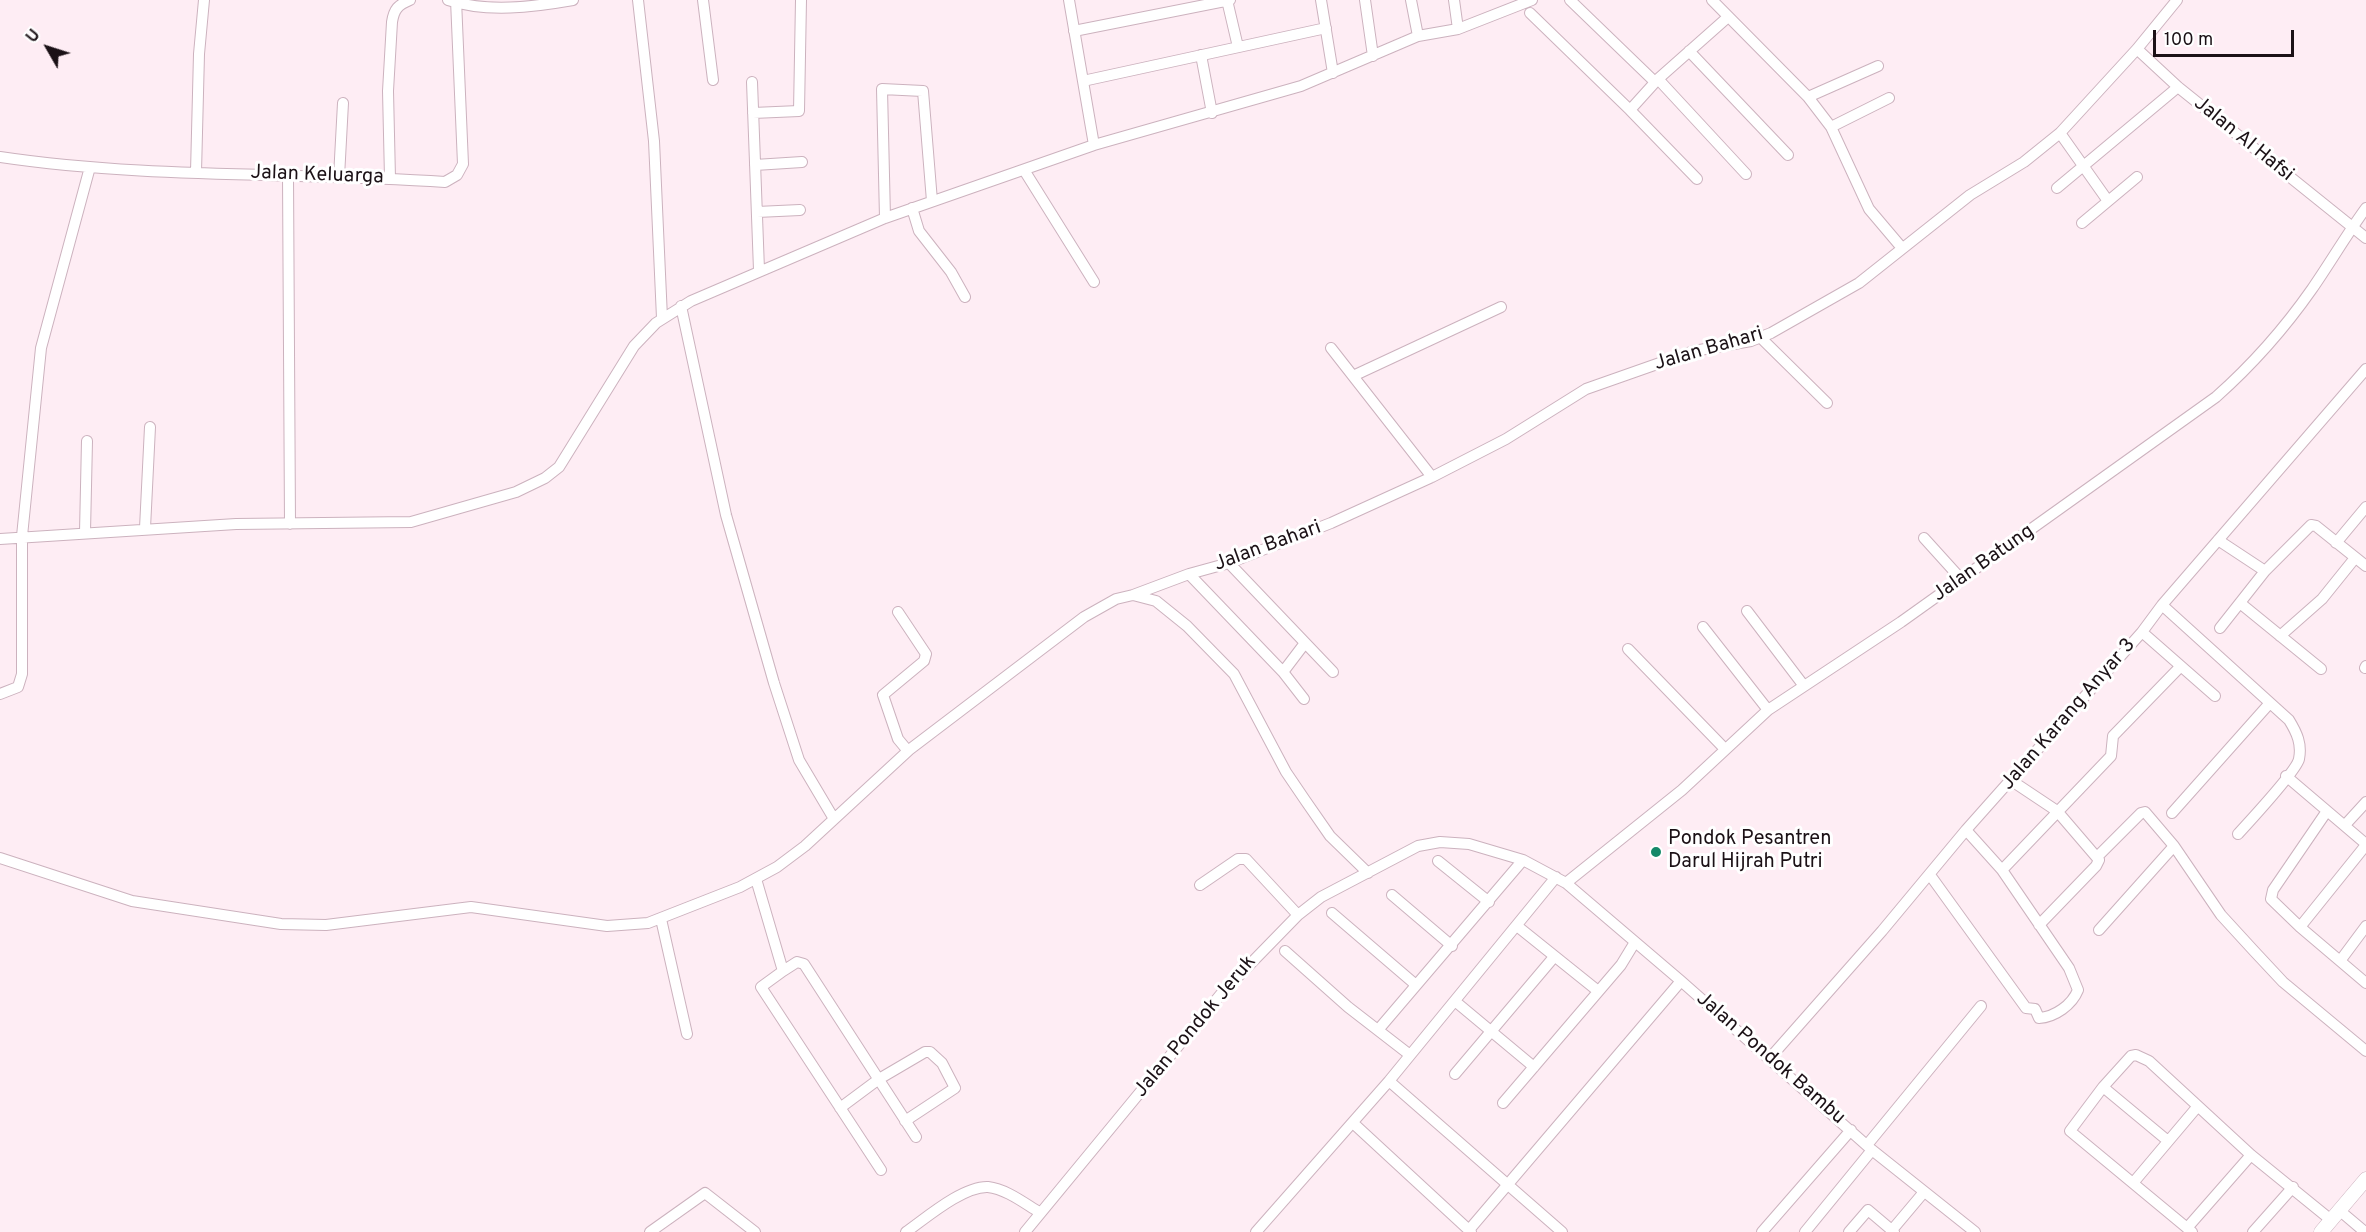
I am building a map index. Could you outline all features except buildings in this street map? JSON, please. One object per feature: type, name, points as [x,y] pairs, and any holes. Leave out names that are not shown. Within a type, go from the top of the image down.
[{"type":"street","points":[[196,172],[199,54],[204,0]]},
{"type":"street","points":[[390,178],[388,91],[393,12],[399,4],[410,0]]},
{"type":"street","points":[[454,1],[512,7],[573,0]]},
{"type":"street","points":[[638,0],[654,141],[662,318]]},
{"type":"street","points":[[704,0],[713,80]]},
{"type":"street","points":[[753,113],[799,111],[801,0]]},
{"type":"street","points":[[1069,0],[1094,145]]},
{"type":"street","points":[[1074,31],[1228,0],[1238,47]]},
{"type":"street","points":[[1321,0],[1333,74]]},
{"type":"street","points":[[1365,0],[1373,56]]},
{"type":"street","points":[[1411,0],[1418,36]]},
{"type":"street","points":[[1454,0],[1458,29]]},
{"type":"street","points":[[0,539],[145,528],[411,522],[516,492],[545,478],[566,458],[634,346],[662,318],[681,306],[759,270],[912,208],[1094,145],[1301,86],[1418,36],[1458,29],[1532,0]]},
{"type":"street","points":[[1570,0],[1656,80],[1746,174]]},
{"type":"street","points":[[1712,0],[1808,97],[1831,127],[1869,209],[1902,248]]},
{"type":"street","name":"Jalan Bahari","points":[[0,858],[132,901],[291,925],[326,925],[471,907],[607,926],[638,925],[662,919],[756,879],[797,852],[908,751],[1084,617],[1116,599],[1189,574],[1229,564],[1331,523],[1432,477],[1506,439],[1586,389],[1694,351],[1760,337],[1859,283],[1886,264],[1902,248],[1970,195],[2024,162],[2060,133],[2137,49],[2177,0]]},
{"type":"street","name":"Jalan Keluarga","points":[[0,157],[52,165],[90,166],[145,172],[390,178],[445,182],[457,175],[463,164],[454,1]]},
{"type":"street","points":[[1530,13],[1697,179]]},
{"type":"street","points":[[1630,110],[1656,80],[1728,17]]},
{"type":"street","points":[[1083,81],[1326,28]]},
{"type":"street","name":"Jalan Al Hafsi","points":[[2137,49],[2178,87],[2366,238]]},
{"type":"street","points":[[1689,51],[1788,155]]},
{"type":"street","points":[[1201,55],[1212,113]]},
{"type":"street","points":[[1808,97],[1878,66]]},
{"type":"street","points":[[752,82],[759,270]]},
{"type":"street","points":[[2057,188],[2178,87]]},
{"type":"street","points":[[885,218],[882,89],[923,91],[932,201]]},
{"type":"street","points":[[1831,127],[1889,98]]},
{"type":"street","points":[[339,177],[344,103]]},
{"type":"street","points":[[2060,133],[2108,201]]},
{"type":"street","points":[[755,165],[802,162]]},
{"type":"street","points":[[0,694],[18,687],[22,674],[22,536],[41,348],[90,166]]},
{"type":"street","points":[[1024,170],[1094,282]]},
{"type":"street","points":[[288,176],[290,524]]},
{"type":"street","points":[[2082,223],[2137,177]]},
{"type":"street","points":[[912,208],[919,231],[951,272],[965,297]]},
{"type":"street","name":"Jalan Batung","points":[[1256,1232],[1389,1081],[1517,926],[1561,880],[1682,790],[1724,748],[1768,710],[1962,580],[2216,397],[2246,370],[2279,332],[2311,290],[2366,208]]},
{"type":"street","points":[[757,212],[800,210]]},
{"type":"street","points":[[681,306],[726,515],[774,683],[799,760],[834,819]]},
{"type":"street","points":[[1353,376],[1501,307]]},
{"type":"street","points":[[1760,337],[1827,403]]},
{"type":"street","points":[[1331,348],[1432,477]]},
{"type":"street","name":"Jalan Karang Anyar 3","points":[[1769,1059],[1930,875],[1966,830],[2012,781],[2142,632],[2162,605],[2366,369]]},
{"type":"street","points":[[145,528],[150,427]]},
{"type":"street","points":[[85,532],[87,441]]},
{"type":"street","points":[[2336,543],[2366,507]]},
{"type":"street","points":[[2220,628],[2265,571],[2311,525],[2316,526],[2366,566]]},
{"type":"street","points":[[1924,538],[1962,580]]},
{"type":"street","points":[[2218,540],[2265,571]]},
{"type":"street","points":[[2280,636],[2322,599],[2355,558]]},
{"type":"street","points":[[1229,564],[1333,672]]},
{"type":"street","points":[[1189,574],[1283,672],[1304,699]]},
{"type":"street","points":[[1133,595],[1164,606],[1225,663],[1252,705],[1286,771],[1305,800],[1330,836],[1368,873]]},
{"type":"street","points":[[2240,603],[2321,669]]},
{"type":"street","points":[[2162,605],[2289,720],[2300,745],[2298,765],[2286,776],[2238,834]]},
{"type":"street","points":[[1748,611],[1803,686]]},
{"type":"street","points":[[898,612],[927,657],[883,695],[898,739],[908,751]]},
{"type":"street","points":[[1703,627],[1768,710]]},
{"type":"street","points":[[2142,632],[2215,696]]},
{"type":"street","points":[[1283,672],[1305,643]]},
{"type":"street","points":[[1628,649],[1724,748]]},
{"type":"street","points":[[2002,870],[2111,756],[2113,736],[2180,667]]},
{"type":"street","points":[[2172,813],[2270,704]]},
{"type":"street","points":[[2286,776],[2366,844],[2300,927]]},
{"type":"street","points":[[2012,781],[2057,811],[2098,856]]},
{"type":"street","points":[[2345,825],[2366,802]]},
{"type":"street","points":[[2327,811],[2272,890],[2272,901],[2366,982]]},
{"type":"street","points":[[2038,925],[2097,866],[2098,856],[2141,813],[2145,812],[2174,846],[2221,915],[2254,951],[2283,982],[2366,1051]]},
{"type":"street","points":[[1930,875],[2026,1008],[2035,1009],[2039,1018],[2056,1013],[2074,999],[2078,990],[2068,968],[2002,870],[1966,830]]},
{"type":"street","name":"Jalan Pondok Jeruk","points":[[1029,1230],[1039,1212],[1221,993],[1298,915],[1321,897],[1418,846],[1440,842],[1469,844],[1523,860],[1561,880]]},
{"type":"street","points":[[2099,930],[2174,846]]},
{"type":"street","points":[[1200,885],[1238,859],[1246,859],[1298,915]]},
{"type":"street","points":[[1378,1030],[1523,860]]},
{"type":"street","points":[[1438,861],[1489,902]]},
{"type":"street","points":[[756,879],[783,971]]},
{"type":"street","name":"Jalan Pondok Bambu","points":[[1561,880],[1681,981],[1870,1147],[1975,1232]]},
{"type":"street","points":[[1392,895],[1452,946]]},
{"type":"street","points":[[1332,913],[1416,985]]},
{"type":"street","points":[[662,919],[687,1034]]},
{"type":"street","points":[[1517,926],[1598,991]]},
{"type":"street","points":[[2340,961],[2366,926]]},
{"type":"street","points":[[1503,1103],[1621,965],[1635,942]]},
{"type":"street","points":[[1285,951],[1410,1055]]},
{"type":"street","points":[[1455,1074],[1554,957]]},
{"type":"street","points":[[881,1170],[761,987],[797,962],[804,964],[916,1137]]},
{"type":"street","points":[[1353,1123],[1470,1231],[1681,981]]},
{"type":"street","points":[[1456,1002],[1534,1067]]},
{"type":"street","points":[[1805,1232],[1982,1006]]},
{"type":"street","points":[[840,1108],[879,1079],[925,1052],[934,1054],[956,1084],[952,1092],[905,1122]]},
{"type":"street","points":[[2251,1155],[2190,1230],[2070,1131],[2103,1087],[2131,1056],[2136,1055],[2149,1062],[2251,1155],[2293,1187],[2365,1232]]},
{"type":"street","points":[[1389,1081],[1562,1232]]},
{"type":"street","points":[[2103,1087],[2168,1141]]},
{"type":"street","points":[[2133,1182],[2198,1106]]},
{"type":"street","points":[[1762,1232],[1851,1130]]},
{"type":"street","points":[[2321,1232],[2366,1179]]},
{"type":"street","points":[[906,1232],[970,1191],[988,1187],[1005,1192],[1039,1212]]},
{"type":"street","points":[[2253,1232],[2293,1187]]},
{"type":"street","points":[[1849,1232],[1868,1210],[1893,1231],[1924,1192]]},
{"type":"street","points":[[650,1232],[705,1193],[755,1232]]},
{"type":"place","name":"Pondok Pesantren Darul Hijrah Putri","points":[[1656,852]]}]
